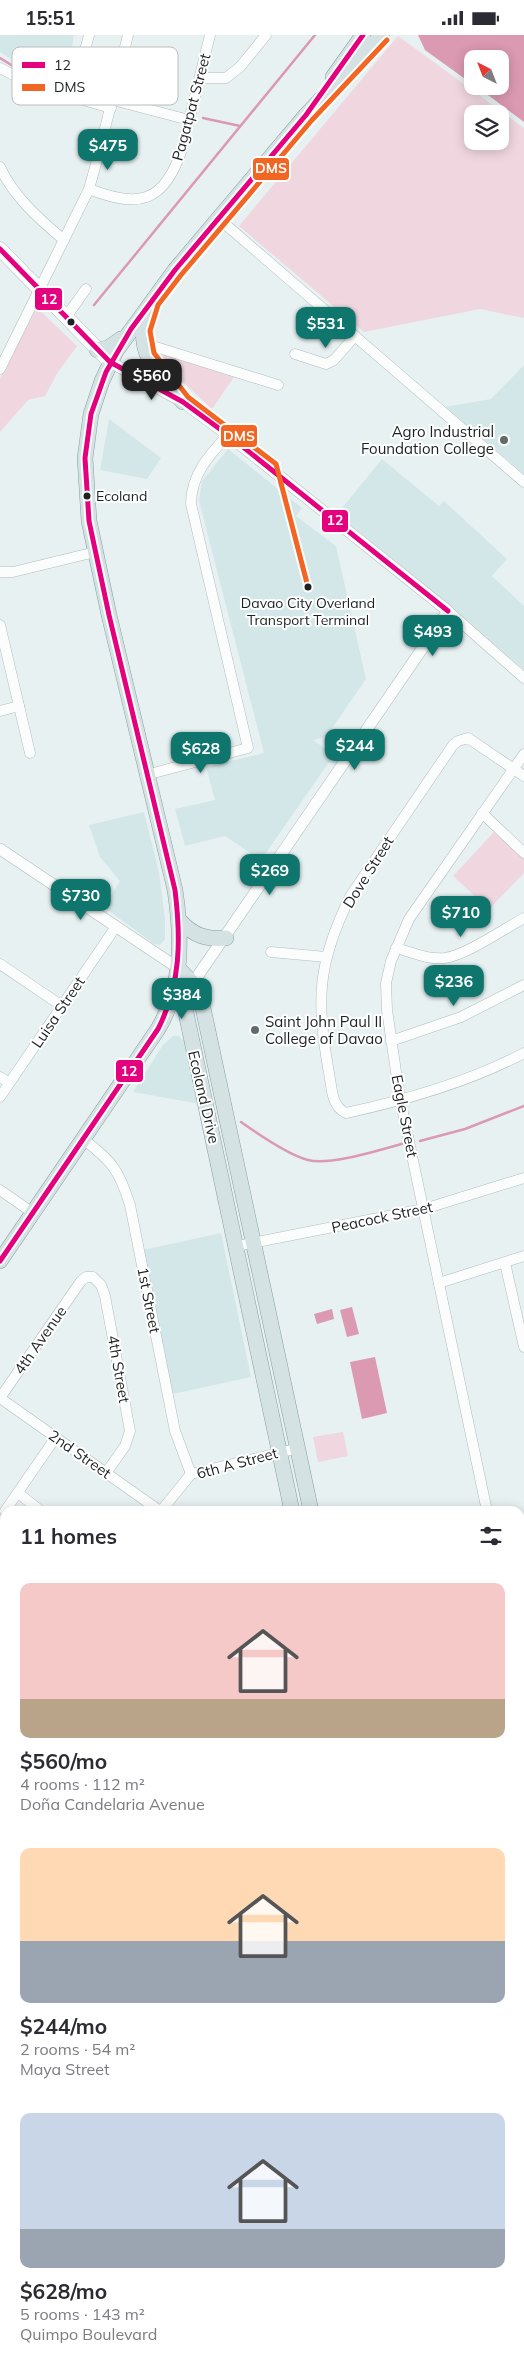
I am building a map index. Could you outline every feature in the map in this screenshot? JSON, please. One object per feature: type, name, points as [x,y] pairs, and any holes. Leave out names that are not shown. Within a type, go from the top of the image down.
[{"type":"main road","points":[[0,1261],[161,1023],[171,1000],[178,968],[180,921],[175,890],[146,775],[95,552],[86,503],[85,448],[94,402],[110,362],[152,301],[218,219],[370,38]]},
{"type":"main road","points":[[0,249],[110,362]]},
{"type":"main road","points":[[152,301],[144,323],[143,343],[152,365],[183,403]]},
{"type":"main road","points":[[97,349],[112,346],[131,329]]},
{"type":"main road","points":[[180,921],[198,936],[210,939],[226,938]]},
{"type":"main road","name":"Ecoland Drive","points":[[178,968],[193,984],[203,1008],[310,1506]]},
{"type":"main road","name":"Ecoland Drive","points":[[178,968],[182,999],[237,1246],[291,1506]]},
{"type":"street","name":"Pagatpat Street","points":[[88,189],[122,199],[138,200],[151,196],[165,182],[177,164],[210,35]]},
{"type":"street","points":[[200,79],[226,78],[240,67],[266,35]]},
{"type":"street","points":[[0,68],[12,74]]},
{"type":"street","points":[[0,369],[88,189],[112,105]]},
{"type":"street","points":[[117,105],[189,120]]},
{"type":"street","points":[[0,167],[22,201],[64,241]]},
{"type":"street","points":[[218,219],[524,482]]},
{"type":"street","points":[[66,317],[86,289]]},
{"type":"street","points":[[295,354],[326,364],[334,360],[355,336]]},
{"type":"street","points":[[143,343],[278,385]]},
{"type":"street","points":[[110,362],[183,403],[228,435],[448,611],[524,678]]},
{"type":"street","points":[[146,775],[248,748],[191,504],[192,485],[195,477],[215,449],[228,435]]},
{"type":"street","points":[[0,572],[13,572],[95,552]]},
{"type":"street","points":[[161,1023],[182,999],[226,938],[448,611]]},
{"type":"street","points":[[0,625],[30,753]]},
{"type":"street","points":[[0,711],[19,707]]},
{"type":"street","name":"Dove Street","points":[[400,1099],[346,1113],[336,1105],[322,1036],[320,998],[326,957],[340,917],[358,884],[453,745],[458,741],[468,738],[514,767]]},
{"type":"street","name":"Eagle Street","points":[[486,1506],[400,1099],[387,1010],[386,983],[396,948],[409,919],[524,753]]},
{"type":"street","points":[[514,767],[524,775]]},
{"type":"street","points":[[482,813],[524,853]]},
{"type":"street","points":[[0,849],[115,928],[178,968]]},
{"type":"street","points":[[396,948],[431,958],[457,955],[524,918]]},
{"type":"street","name":"Luisa Street","points":[[0,1097],[4,1080],[62,1006],[115,928]]},
{"type":"street","points":[[271,952],[326,957]]},
{"type":"street","points":[[0,964],[62,1006]]},
{"type":"street","points":[[391,1041],[461,1017],[524,985]]},
{"type":"street","points":[[400,1099],[457,1082],[499,1066],[524,1053]]},
{"type":"street","name":"1st Street","points":[[83,1139],[110,1161],[124,1185],[130,1205],[175,1431],[190,1474]]},
{"type":"street","name":"Peacock Street","points":[[237,1246],[424,1209],[524,1178]]},
{"type":"street","points":[[0,1190],[33,1213]]},
{"type":"street","points":[[439,1283],[524,1256]]},
{"type":"street","points":[[505,1263],[522,1323],[524,1347]]},
{"type":"street","name":"4th Street","points":[[81,1281],[86,1277],[93,1277],[101,1285],[105,1296],[130,1431],[125,1446],[106,1473]]},
{"type":"street","name":"4th Avenue","points":[[0,1398],[81,1281]]},
{"type":"street","name":"2nd Street","points":[[0,1398],[154,1506]]},
{"type":"street","points":[[9,1506],[56,1437]]},
{"type":"street","name":"6th A Street","points":[[165,1506],[190,1474],[299,1448]]},
{"type":"street","points":[[18,1493],[35,1506]]},
{"type":"shaded area","points":[[0,35],[74,35],[72,47],[12,47],[12,60],[0,52]]},
{"type":"shaded area","points":[[418,35],[524,35],[524,122],[509,111],[509,105],[501,105],[488,95],[509,95],[509,50],[464,50],[464,78],[425,50]]},
{"type":"shaded area","points":[[398,36],[464,84],[464,95],[479,95],[492,105],[464,105],[464,150],[509,150],[509,117],[524,128],[524,318],[480,309],[364,332],[239,226]]},
{"type":"shaded area","points":[[37,308],[77,346],[58,372],[45,396],[28,400],[0,432],[0,378]]},
{"type":"shaded area","points":[[158,351],[234,377],[212,409],[181,380]]},
{"type":"shaded area","name":"Agro Industrial Foundation College","points":[[524,365],[524,474],[445,407],[491,399]]},
{"type":"shaded area","points":[[109,419],[161,458],[147,479],[100,470]]},
{"type":"shaded area","name":"Davao City Overland Transport Terminal","points":[[228,449],[302,508],[296,516],[336,546],[366,679],[326,737],[313,740],[334,755],[261,860],[225,836],[185,846],[175,809],[215,800],[206,767],[264,753],[199,501],[202,481]]},
{"type":"shaded area","points":[[382,459],[439,506],[444,501],[507,559],[492,576],[524,606],[524,670],[459,613],[337,514]]},
{"type":"shaded area","points":[[144,812],[159,872],[165,919],[165,939],[160,945],[154,944],[104,907],[120,881],[100,857],[89,825]]},
{"type":"shaded area","points":[[494,832],[524,859],[524,873],[489,909],[453,876]]},
{"type":"shaded area","points":[[173,1036],[178,1036],[185,1042],[200,1104],[133,1092],[163,1045]]},
{"type":"shaded area","points":[[221,1233],[251,1377],[173,1394],[143,1250]]},
{"type":"shaded area","points":[[352,1307],[359,1334],[347,1337],[340,1310]]},
{"type":"shaded area","points":[[332,1309],[334,1319],[317,1324],[314,1314]]},
{"type":"shaded area","points":[[375,1357],[387,1413],[362,1419],[350,1362]]},
{"type":"shaded area","points":[[343,1432],[348,1456],[318,1462],[313,1437]]},
{"type":"waterway","points":[[94,305],[315,35]]},
{"type":"waterway","points":[[0,58],[12,65]]},
{"type":"waterway","points":[[203,118],[240,126]]},
{"type":"waterway","points":[[420,1141],[465,1129],[524,1106]]},
{"type":"waterway","points":[[241,1122],[273,1144],[291,1154],[308,1160],[329,1161],[342,1159],[405,1143]]},
{"type":"transit line","name":"12","points":[[0,1261],[158,1029],[171,995],[177,961],[178,926],[175,890],[109,615],[89,521],[85,458],[91,414],[106,372],[131,329],[175,270],[306,115],[363,35]]},
{"type":"transit line","name":"DMS","points":[[308,587],[276,464],[188,397],[154,353],[150,331],[158,305],[181,275],[312,120],[387,40]]},
{"type":"transit line","name":"12","points":[[0,249],[110,362],[183,402],[228,435],[448,611]]},
{"type":"place","name":"Agro Industrial Foundation College","points":[[504,440]]},
{"type":"place","name":"Ecoland","points":[[87,496]]},
{"type":"place","name":"Davao City Overland Transport Terminal","points":[[308,587]]},
{"type":"place","name":"Saint John Paul II College of Davao","points":[[255,1030]]}]
